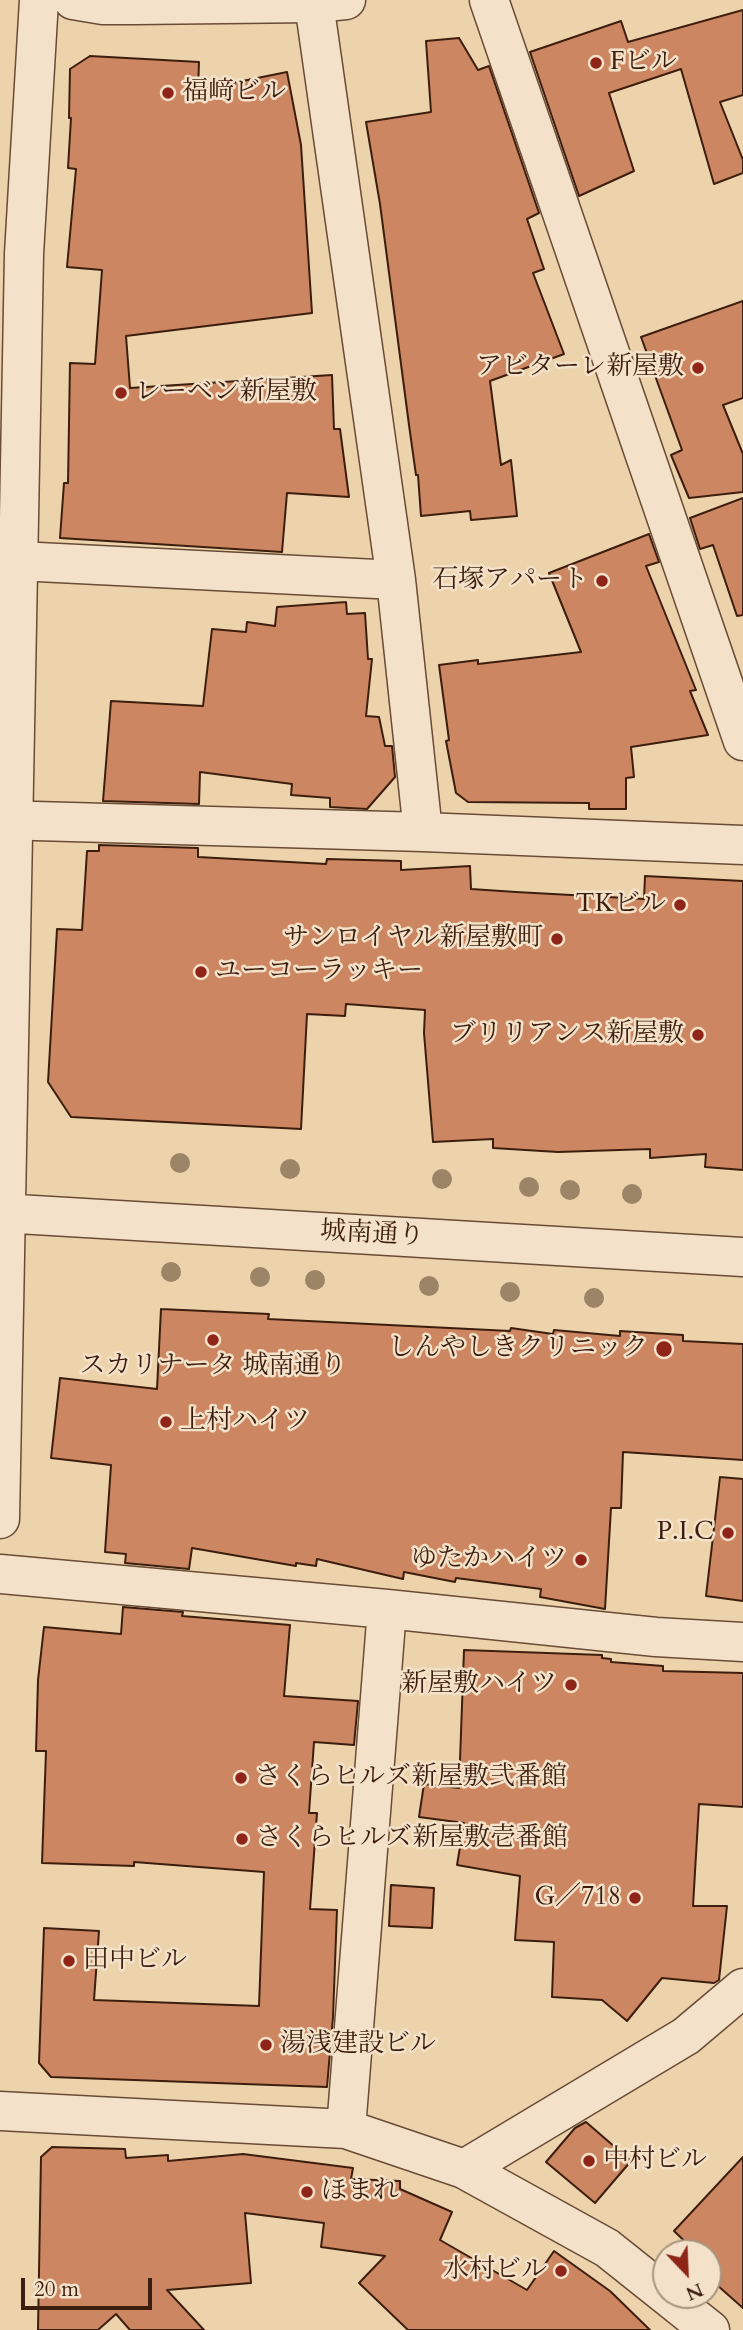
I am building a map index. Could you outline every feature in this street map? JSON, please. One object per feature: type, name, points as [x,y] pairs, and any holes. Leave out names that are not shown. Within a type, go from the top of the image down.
[{"type":"street","points":[[0,1519],[6,820],[18,561],[9,515],[12,252],[38,0]]},
{"type":"street","points":[[73,0],[103,5],[330,2],[423,832]]},
{"type":"street","points":[[489,0],[743,741]]},
{"type":"street","points":[[18,561],[396,580]]},
{"type":"street","points":[[6,820],[423,832],[743,845]]},
{"type":"street","name":"城南通り","points":[[2,1213],[743,1257]]},
{"type":"street","points":[[0,1574],[387,1608],[656,1637],[743,1642]]},
{"type":"street","points":[[346,2129],[387,1608]]},
{"type":"street","points":[[464,2169],[686,2036],[743,1988]]},
{"type":"street","points":[[0,2111],[346,2129],[464,2169],[607,2248],[652,2284]]},
{"type":"street","points":[[684,2309],[710,2330]]},
{"type":"building","points":[[743,10],[743,95],[720,102],[743,160],[743,173],[714,184],[681,69],[609,93],[634,171],[579,196],[530,52],[621,21],[628,42]]},
{"type":"building","points":[[459,38],[478,70],[489,66],[539,213],[527,219],[544,269],[533,273],[564,354],[490,381],[501,465],[511,460],[517,516],[471,520],[470,511],[421,516],[418,475],[366,122],[431,112],[426,41]]},
{"type":"building","points":[[90,56],[199,62],[198,90],[287,72],[301,145],[312,313],[126,336],[130,388],[332,375],[334,429],[340,429],[349,497],[287,493],[282,552],[60,538],[64,483],[68,483],[70,363],[95,364],[102,270],[67,267],[76,169],[68,168],[70,69]]},
{"type":"building","name":"アビターレ新屋敷","points":[[743,301],[743,398],[723,405],[743,454],[743,492],[689,498],[671,455],[682,450],[641,337]]},
{"type":"building","points":[[743,498],[743,615],[737,616],[713,545],[700,549],[690,518]]},
{"type":"building","points":[[649,534],[659,562],[646,566],[696,690],[690,691],[708,735],[631,747],[634,777],[626,778],[626,809],[589,809],[589,803],[468,802],[456,793],[446,741],[449,740],[439,665],[478,660],[478,664],[581,652],[549,573]]},
{"type":"building","points":[[346,602],[347,614],[365,613],[368,659],[372,659],[366,716],[379,717],[385,746],[392,746],[395,777],[367,809],[330,807],[330,798],[291,795],[292,784],[200,772],[199,804],[103,801],[111,701],[203,706],[212,629],[246,632],[247,622],[275,626],[277,607]]},
{"type":"building","points":[[99,845],[198,848],[198,857],[326,864],[327,859],[401,861],[401,870],[470,866],[471,889],[516,892],[644,899],[645,876],[743,881],[743,1170],[705,1167],[706,1154],[650,1158],[650,1149],[558,1152],[493,1148],[493,1139],[433,1142],[424,1033],[425,1010],[346,1004],[345,1016],[307,1014],[301,1129],[71,1117],[48,1082],[57,929],[82,930],[87,851],[99,851]]},
{"type":"building","points":[[161,1309],[269,1314],[268,1319],[510,1331],[511,1328],[553,1334],[554,1330],[620,1336],[620,1331],[683,1335],[683,1341],[743,1344],[743,1460],[623,1452],[621,1508],[611,1508],[605,1609],[540,1597],[541,1589],[456,1578],[455,1582],[404,1572],[403,1579],[317,1559],[316,1566],[296,1563],[296,1566],[192,1548],[189,1569],[125,1563],[126,1554],[105,1552],[111,1465],[51,1458],[60,1378],[157,1389]]},
{"type":"building","name":"P.I.C","points":[[720,1477],[743,1479],[743,1601],[706,1596]]},
{"type":"building","points":[[123,1607],[183,1612],[182,1616],[290,1625],[284,1696],[358,1701],[354,1745],[314,1742],[309,1813],[317,1813],[310,1909],[337,1910],[327,2087],[51,2077],[39,2063],[44,1928],[99,1931],[94,2000],[259,2006],[264,1872],[134,1862],[134,1866],[42,1863],[46,1751],[36,1751],[38,1680],[44,1627],[121,1634]]},
{"type":"building","points":[[464,1650],[602,1655],[602,1658],[611,1659],[611,1662],[663,1666],[663,1671],[743,1673],[743,1807],[699,1804],[693,1906],[727,1906],[719,1980],[714,1983],[662,1978],[627,2021],[602,2000],[552,1997],[554,1942],[515,1940],[520,1876],[457,1865],[464,1823],[419,1817],[424,1784],[459,1788]]},
{"type":"building","points":[[391,1885],[434,1888],[432,1928],[389,1926]]},
{"type":"building","name":"中村ビル","points":[[586,2122],[631,2161],[595,2203],[546,2162],[575,2128]]},
{"type":"building","points":[[52,2147],[125,2149],[126,2158],[168,2155],[168,2161],[243,2154],[353,2168],[351,2179],[400,2181],[400,2189],[452,2212],[440,2240],[527,2290],[554,2251],[610,2291],[650,2330],[408,2330],[359,2283],[385,2256],[321,2247],[324,2223],[245,2213],[251,2283],[167,2290],[204,2330],[130,2330],[116,2314],[98,2330],[38,2330],[41,2157]]},
{"type":"building","points":[[743,2157],[743,2308],[722,2289],[722,2239],[682,2239],[674,2231]]},
{"type":"place","name":"Fビル","points":[[596,63]]},
{"type":"place","name":"福﨑ビル","points":[[168,93]]},
{"type":"place","name":"アビターレ新屋敷","points":[[698,368]]},
{"type":"place","name":"レーベン新屋敷","points":[[121,393]]},
{"type":"place","name":"石塚アパート","points":[[602,581]]},
{"type":"place","name":"TKビル","points":[[680,905]]},
{"type":"place","name":"サンロイヤル新屋敷町","points":[[557,939]]},
{"type":"place","name":"ユーコーラッキー","points":[[201,972]]},
{"type":"place","name":"ブリリアンス新屋敷","points":[[698,1035]]},
{"type":"place","name":"スカリナータ 城南通り","points":[[213,1340]]},
{"type":"place","name":"しんやしきクリニック","points":[[664,1349]]},
{"type":"place","name":"上村ハイツ","points":[[166,1422]]},
{"type":"place","name":"P.I.C","points":[[728,1533]]},
{"type":"place","name":"ゆたかハイツ","points":[[581,1560]]},
{"type":"place","name":"新屋敷ハイツ","points":[[571,1685]]},
{"type":"place","name":"さくらヒルズ新屋敷弐番館","points":[[241,1778]]},
{"type":"place","name":"さくらヒルズ新屋敷壱番館","points":[[242,1839]]},
{"type":"place","name":"G／718","points":[[635,1898]]},
{"type":"place","name":"田中ビル","points":[[69,1961]]},
{"type":"place","name":"湯浅建設ビル","points":[[266,2045]]},
{"type":"place","name":"中村ビル","points":[[589,2161]]},
{"type":"place","name":"ほまれ","points":[[307,2192]]},
{"type":"place","name":"水村ビル","points":[[561,2271]]}]
